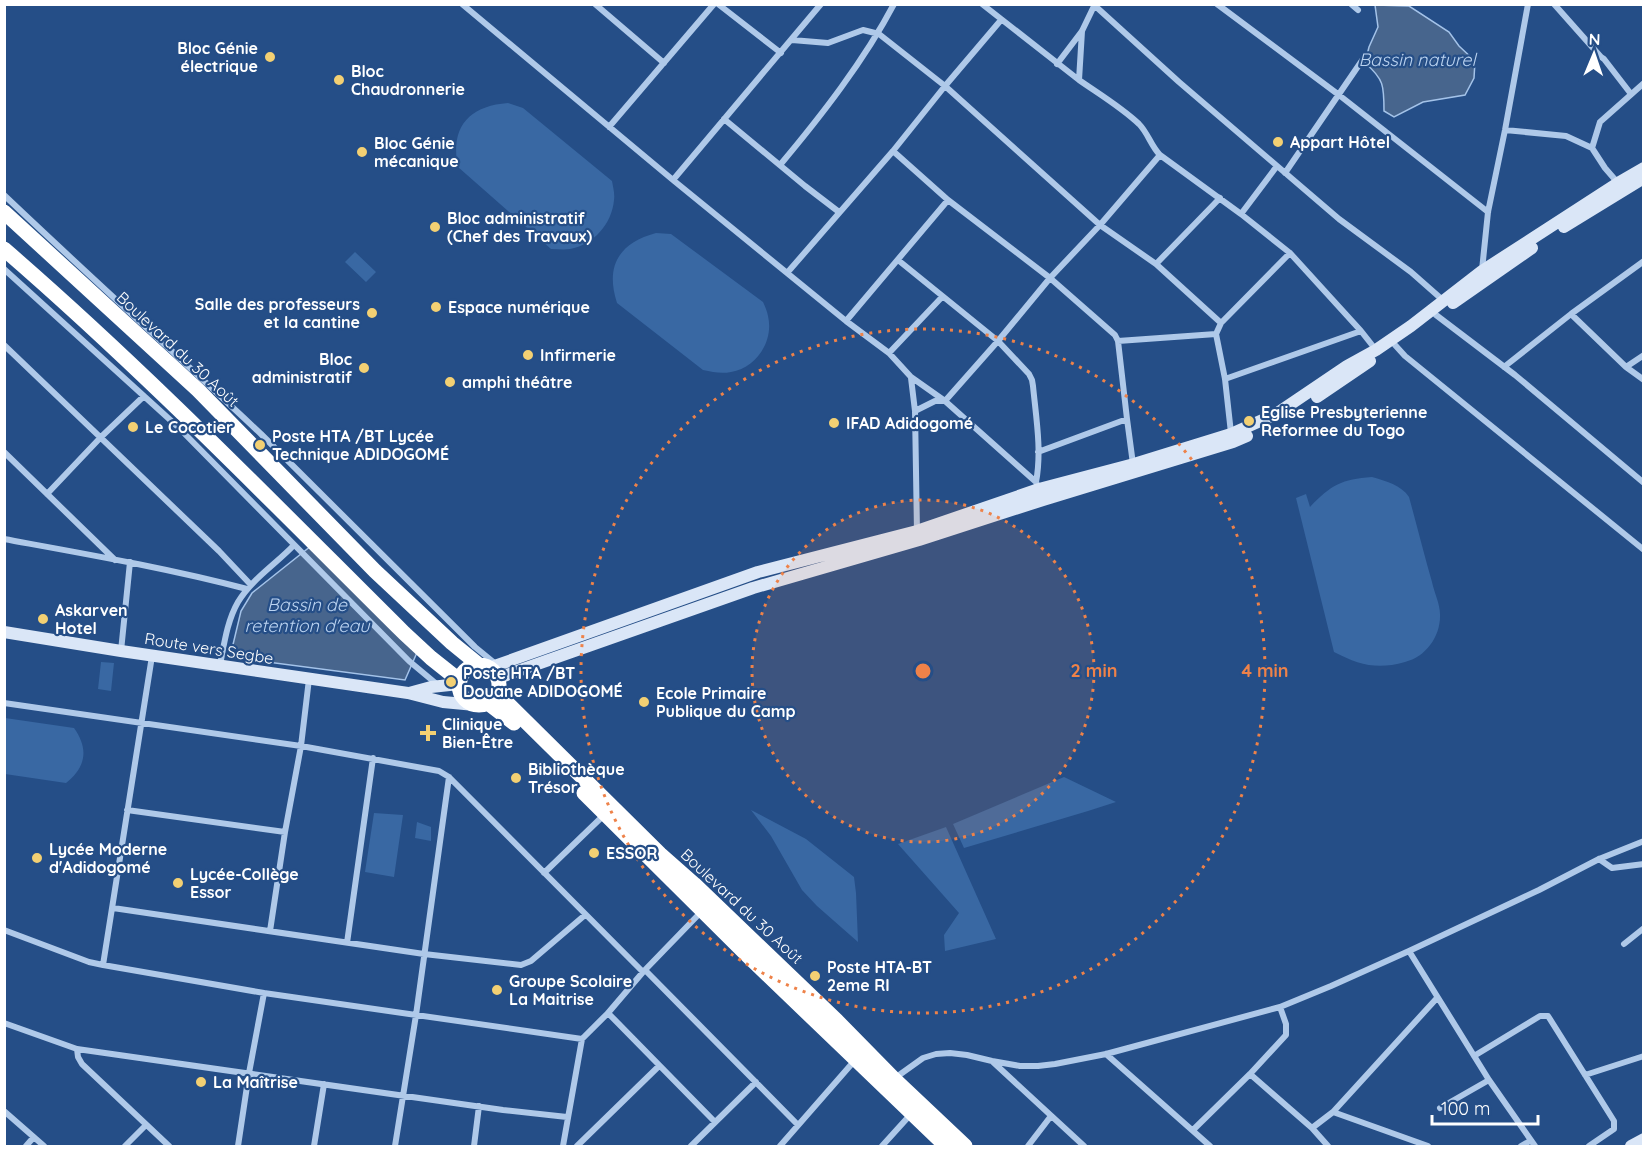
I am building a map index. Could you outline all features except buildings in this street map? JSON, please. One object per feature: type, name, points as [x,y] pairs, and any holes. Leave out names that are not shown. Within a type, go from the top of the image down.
[{"type":"highway","name":"Boulevard du 30 Août","points":[[4,212],[214,406],[375,571],[452,643],[493,673],[501,697],[832,1026],[856,1059],[965,1146]]},
{"type":"highway","points":[[4,249],[195,426],[404,633],[460,683]]},
{"type":"highway","points":[[195,426],[214,406]]},
{"type":"highway","points":[[466,670],[493,673],[495,698],[481,704],[464,699],[460,683],[466,670]]},
{"type":"highway","name":"Boulevard du 30 Août","points":[[481,704],[505,715],[516,724],[702,910],[894,1079],[946,1146]]},
{"type":"main road","points":[[1039,490],[1233,442],[1278,422],[1395,345],[1436,315],[1482,271],[1644,168]]},
{"type":"main road","points":[[493,673],[918,536],[1039,490],[1231,434],[1276,414],[1347,366],[1376,350],[1644,177]]},
{"type":"main road","name":"Route vers Segbe","points":[[4,632],[309,680],[408,693],[443,702],[481,704]]},
{"type":"main road","name":"Route vers Segbe","points":[[408,693],[460,683]]},
{"type":"main road","points":[[1631,1146],[1644,1139]]},
{"type":"street","points":[[462,4],[787,273],[890,353],[911,377],[945,401],[1039,490]]},
{"type":"street","points":[[595,4],[664,63]]},
{"type":"street","points":[[603,11],[609,4]]},
{"type":"street","points":[[609,127],[716,4],[781,53]]},
{"type":"street","points":[[673,180],[821,4]]},
{"type":"street","points":[[780,165],[879,34],[894,4]]},
{"type":"street","points":[[982,4],[1057,64],[1140,125],[1160,155],[1290,252],[1376,350]]},
{"type":"street","points":[[1217,4],[1339,95],[1488,212]]},
{"type":"street","points":[[1351,4],[1358,10]]},
{"type":"street","points":[[1482,271],[1488,212],[1528,4]]},
{"type":"street","points":[[1554,4],[1604,59],[1631,94]]},
{"type":"street","points":[[1057,64],[1082,31],[1094,5],[1179,82],[1339,219],[1411,272],[1446,303]]},
{"type":"street","points":[[787,273],[893,152],[1001,20]]},
{"type":"street","points":[[792,40],[828,43],[862,30],[870,30],[879,34],[945,86],[1100,225],[1156,264],[1221,323]]},
{"type":"street","points":[[1079,80],[1082,31]]},
{"type":"street","points":[[1285,173],[1363,58]]},
{"type":"street","points":[[1592,148],[1600,122],[1644,83]]},
{"type":"street","points":[[724,119],[839,212]]},
{"type":"street","points":[[1505,130],[1566,136],[1592,148],[1618,183]]},
{"type":"street","points":[[893,152],[948,200],[1050,278],[1115,335],[1118,341],[1126,419],[1134,464]]},
{"type":"street","points":[[915,411],[935,401],[945,401],[1050,278],[1100,225],[1160,155]]},
{"type":"street","points":[[1241,214],[1277,166]]},
{"type":"street","points":[[4,195],[261,434],[475,647],[493,673]]},
{"type":"street","points":[[1156,264],[1220,198]]},
{"type":"street","points":[[846,321],[948,200]]},
{"type":"street","points":[[1231,434],[1216,334],[1221,323],[1290,252]]},
{"type":"street","points":[[898,260],[998,341],[1029,374],[1032,380],[1039,490]]},
{"type":"street","points":[[1504,367],[1571,314],[1644,261]]},
{"type":"street","points":[[4,269],[178,427],[409,660],[440,686]]},
{"type":"street","points":[[890,353],[942,297]]},
{"type":"street","points":[[1571,314],[1626,367],[1644,380]]},
{"type":"street","points":[[1436,315],[1515,375],[1644,483]]},
{"type":"street","points":[[1224,379],[1361,331]]},
{"type":"street","points":[[1118,341],[1216,334]]},
{"type":"street","points":[[4,345],[219,551],[249,587]]},
{"type":"street","points":[[1395,345],[1405,356],[1644,550]]},
{"type":"street","points":[[1626,367],[1644,355]]},
{"type":"street","points":[[911,377],[915,411],[918,536]]},
{"type":"street","points":[[47,494],[100,437],[144,396]]},
{"type":"street","points":[[1038,452],[1126,419]]},
{"type":"street","points":[[4,452],[116,560]]},
{"type":"street","points":[[4,539],[249,587]]},
{"type":"street","points":[[220,666],[230,619],[238,603],[249,587],[294,545]]},
{"type":"street","points":[[120,651],[130,562]]},
{"type":"street","points":[[103,965],[152,656]]},
{"type":"street","points":[[270,931],[301,746],[309,680]]},
{"type":"street","points":[[4,703],[301,746],[439,771],[449,777],[798,1125]]},
{"type":"street","points":[[347,943],[373,758]]},
{"type":"street","points":[[395,1146],[416,1015],[449,777]]},
{"type":"street","points":[[127,810],[285,832]]},
{"type":"street","points":[[544,873],[605,814]]},
{"type":"street","points":[[894,1079],[923,1058],[936,1054],[967,1055],[1020,1066],[1038,1066],[1106,1054],[1280,1006],[1409,951],[1599,859],[1644,841]]},
{"type":"street","points":[[1599,859],[1612,868],[1644,864]]},
{"type":"street","points":[[113,908],[424,954],[521,964],[526,964],[585,915]]},
{"type":"street","points":[[563,1146],[582,1039],[702,910]]},
{"type":"street","points":[[1624,944],[1644,928]]},
{"type":"street","points":[[4,930],[89,962],[103,965],[264,993],[582,1039]]},
{"type":"street","points":[[1409,951],[1489,1080],[1533,1144],[1521,1146]]},
{"type":"street","points":[[238,1146],[264,993]]},
{"type":"street","points":[[1312,1128],[1334,1112],[1437,998]]},
{"type":"street","points":[[1193,1130],[1286,1035],[1286,1024],[1280,1006]]},
{"type":"street","points":[[608,1013],[715,1122]]},
{"type":"street","points":[[1474,1056],[1540,1016],[1548,1016],[1614,1121],[1614,1129],[1589,1146]]},
{"type":"street","points":[[4,1023],[77,1048],[567,1117]]},
{"type":"street","points":[[77,1048],[82,1064],[169,1146]]},
{"type":"street","points":[[1106,1054],[1210,1146]]},
{"type":"street","points":[[1585,1075],[1644,1056]]},
{"type":"street","points":[[780,1146],[856,1059]]},
{"type":"street","points":[[992,1061],[1084,1146]]},
{"type":"street","points":[[576,1146],[659,1066]]},
{"type":"street","points":[[1250,1074],[1312,1128],[1328,1146]]},
{"type":"street","points":[[1440,1108],[1489,1080]]},
{"type":"street","points":[[691,1146],[756,1082]]},
{"type":"street","points":[[314,1146],[324,1084]]},
{"type":"street","points":[[474,1146],[479,1106]]},
{"type":"street","points":[[882,1146],[916,1109]]},
{"type":"street","points":[[4,1111],[44,1146]]},
{"type":"street","points":[[1334,1112],[1428,1146]]},
{"type":"street","points":[[1028,1146],[1051,1116]]},
{"type":"street","points":[[125,1146],[146,1125]]},
{"type":"street","points":[[26,1146],[33,1138]]},
{"type":"shaded area","points":[[508,103],[523,108],[612,181],[614,198],[610,217],[600,232],[586,243],[570,249],[551,249],[458,167],[457,141],[465,121],[482,109]]},
{"type":"shaded area","points":[[656,233],[671,234],[763,302],[769,325],[766,344],[748,365],[727,373],[703,370],[617,303],[613,278],[618,258],[633,243]]},
{"type":"shaded area","points":[[355,252],[376,272],[366,282],[345,262]]},
{"type":"shaded area","points":[[1372,477],[1397,486],[1409,497],[1440,610],[1438,630],[1426,650],[1413,659],[1386,666],[1360,663],[1334,652],[1296,498],[1306,494],[1310,507],[1324,493],[1338,484],[1353,479]]},
{"type":"shaded area","points":[[101,662],[114,663],[111,691],[98,689]]},
{"type":"shaded area","points":[[5,718],[74,728],[83,750],[78,771],[66,783],[5,774]]},
{"type":"shaded area","points":[[1064,777],[1116,802],[964,848],[953,824]]},
{"type":"shaded area","points":[[751,810],[806,839],[854,877],[858,942],[802,890],[771,836]]},
{"type":"shaded area","points":[[374,813],[403,815],[394,877],[365,872]]},
{"type":"shaded area","points":[[417,822],[431,827],[431,841],[415,838]]},
{"type":"shaded area","points":[[946,827],[996,939],[945,951],[944,935],[959,913],[898,844]]},
{"type":"water","name":"Bassin naturel","points":[[1375,5],[1409,6],[1449,32],[1459,46],[1475,61],[1474,78],[1465,95],[1423,102],[1394,117],[1384,111],[1382,84],[1365,63],[1378,27]]},
{"type":"water","name":"Bassin de retention d'eau","points":[[311,546],[419,648],[405,680],[230,657],[241,611],[252,593]]},
{"type":"place","name":"Bloc Génie électrique","points":[[270,57]]},
{"type":"place","name":"Bloc Chaudronnerie","points":[[339,80]]},
{"type":"place","name":"Appart Hôtel","points":[[1278,142]]},
{"type":"place","name":"Bloc Génie mécanique","points":[[362,152]]},
{"type":"place","name":"Bloc administratif (Chef des Travaux)","points":[[435,227]]},
{"type":"place","name":"Espace numérique","points":[[436,307]]},
{"type":"place","name":"Salle des professeurs et la cantine","points":[[372,313]]},
{"type":"place","name":"Infirmerie","points":[[528,355]]},
{"type":"place","name":"Bloc administratif","points":[[364,368]]},
{"type":"place","name":"amphi théâtre","points":[[450,382]]},
{"type":"place","name":"Eglise Presbyterienne Reformee du Togo","points":[[1249,421]]},
{"type":"place","name":"IFAD Adidogomé","points":[[834,423]]},
{"type":"place","name":"Le Cocotier","points":[[133,427]]},
{"type":"place","name":"Poste HTA /BT Lycée Technique ADIDOGOMÉ","points":[[260,445]]},
{"type":"place","name":"Askarven Hotel","points":[[43,619]]},
{"type":"place","name":"Poste HTA /BT Douane ADIDOGOMÉ","points":[[451,682]]},
{"type":"place","name":"Ecole Primaire Publique du Camp","points":[[644,702]]},
{"type":"place","name":"Clinique Bien-Être","points":[[428,733]]},
{"type":"place","name":"Bibliothèque Trésor","points":[[516,778]]},
{"type":"place","name":"ESSOR","points":[[594,853]]},
{"type":"place","name":"Lycée Moderne d'Adidogomé","points":[[37,858]]},
{"type":"place","name":"Lycée-Collège Essor","points":[[178,883]]},
{"type":"place","name":"Poste HTA-BT 2eme RI","points":[[815,976]]},
{"type":"place","name":"Groupe Scolaire La Maitrise","points":[[497,990]]},
{"type":"place","name":"La Maîtrise","points":[[201,1082]]}]
